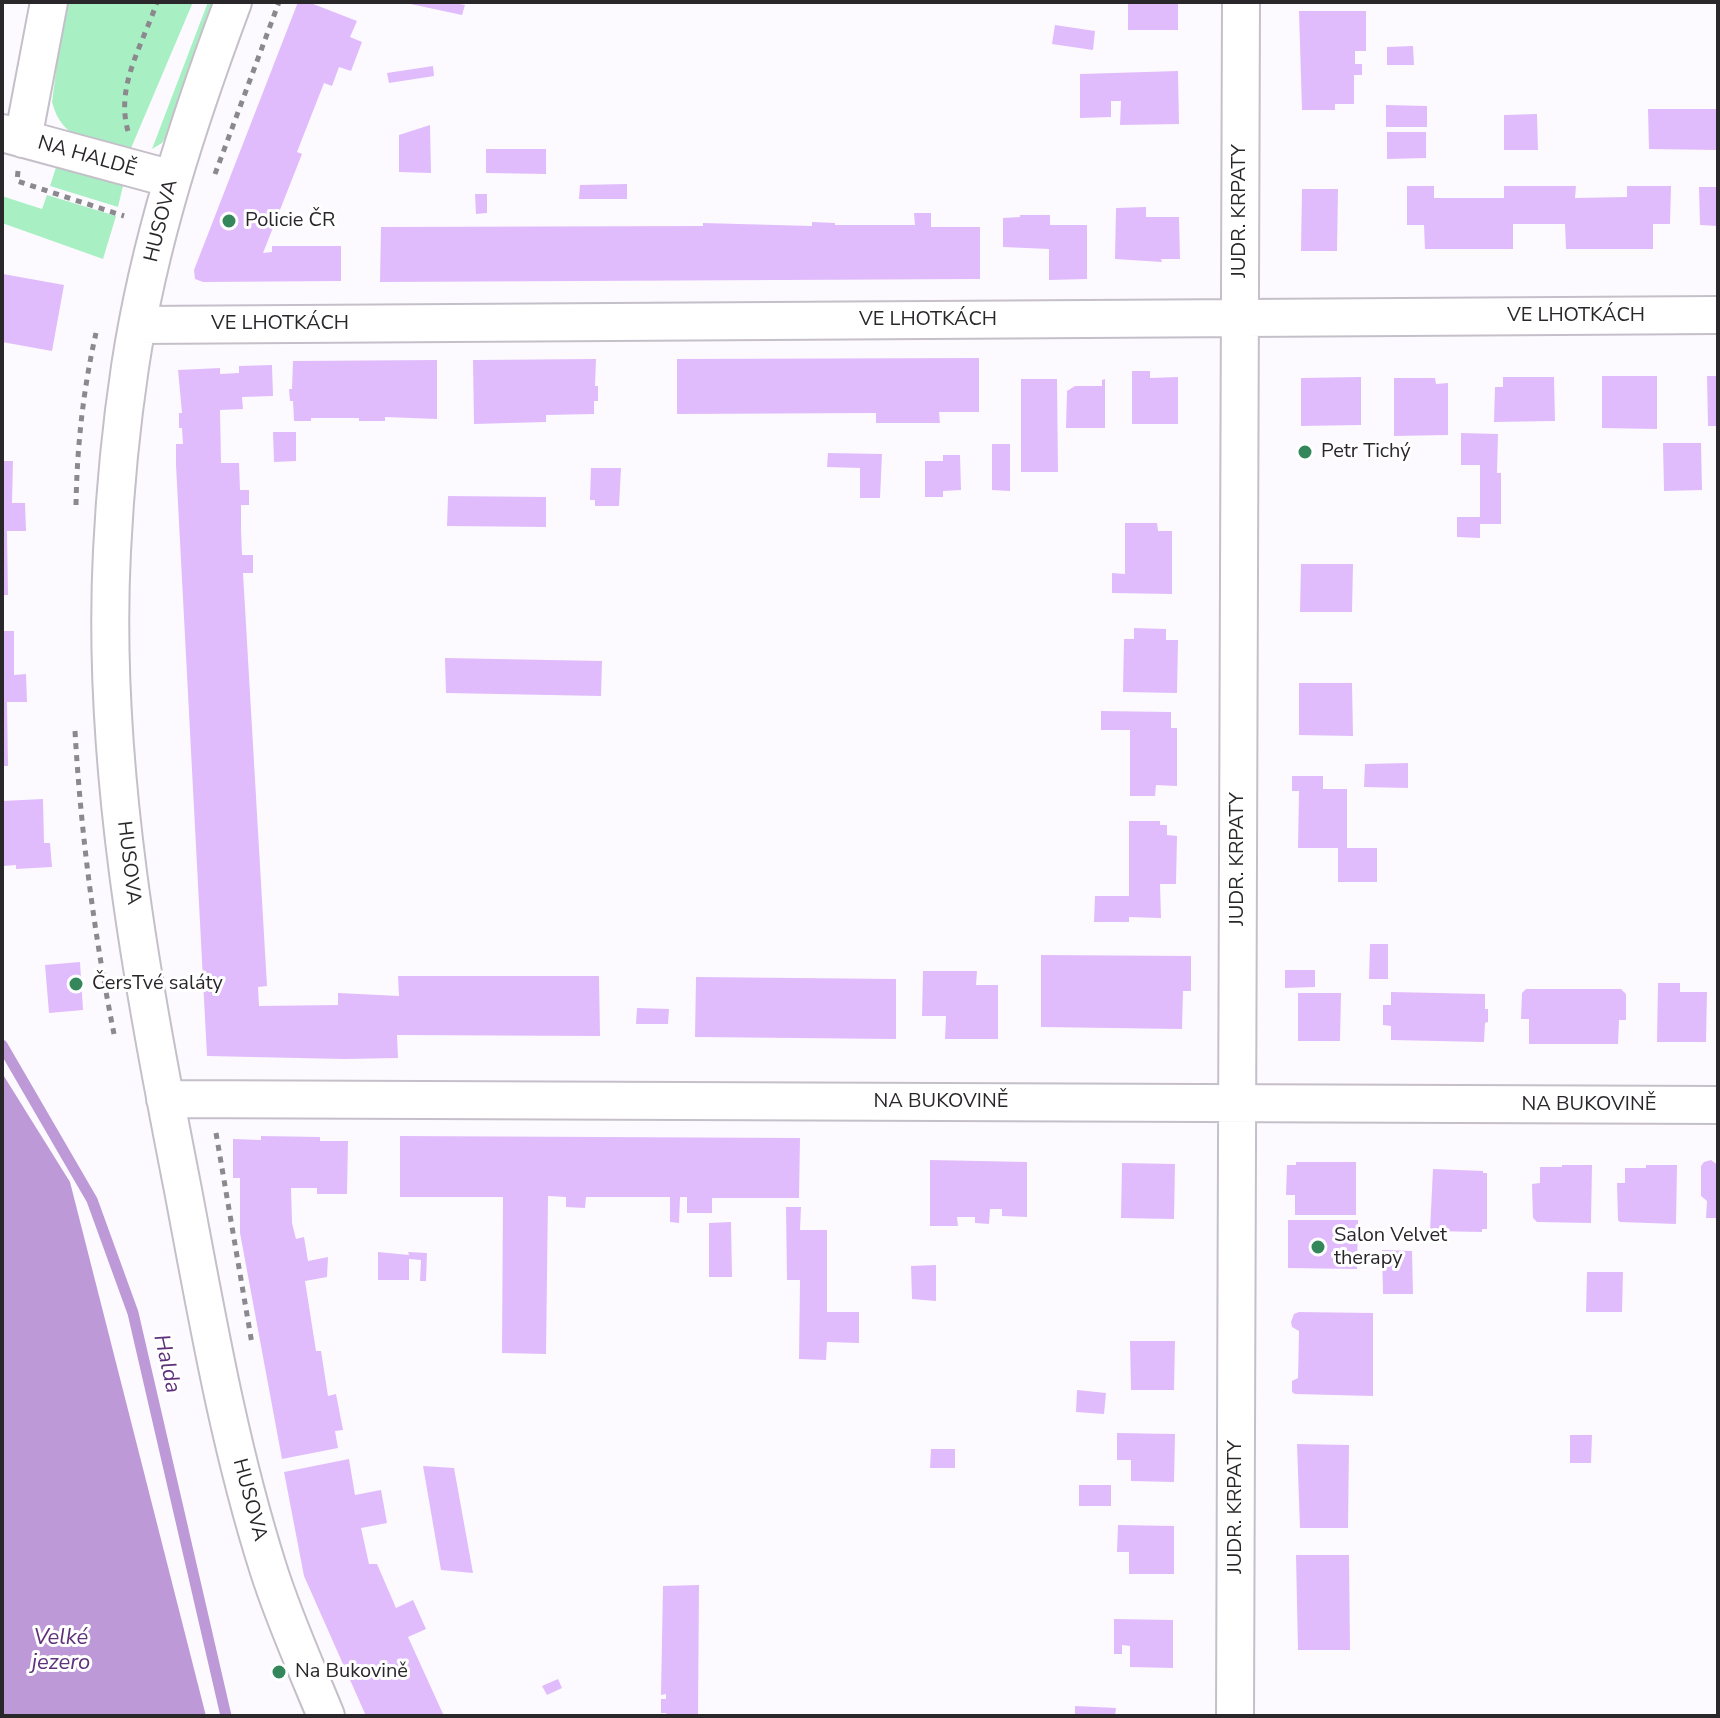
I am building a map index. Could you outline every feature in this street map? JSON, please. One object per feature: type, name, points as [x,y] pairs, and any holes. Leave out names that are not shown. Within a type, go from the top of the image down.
[{"type":"street","points":[[13,136],[49,2]]},
{"type":"street","name":"HUSOVA","points":[[233,2],[172,179],[138,325],[123,423],[111,553],[113,697],[120,800],[131,890],[165,1099],[217,1365],[259,1540],[288,1623],[326,1716]]},
{"type":"street","name":"JUDR. KRPATY","points":[[1235,1716],[1241,2]]},
{"type":"street","name":"NA HALDĚ","points":[[13,136],[172,179]]},
{"type":"street","name":"VE LHOTKÁCH","points":[[138,325],[1718,315]]},
{"type":"street","name":"NA BUKOVINĚ","points":[[165,1099],[1718,1105]]},
{"type":"path","points":[[131,141],[123,113],[127,84],[157,2]]},
{"type":"path","points":[[223,151],[279,2]]},
{"type":"path","points":[[215,1129],[253,1348]]},
{"type":"green space","points":[[65,2],[193,2],[129,153],[81,138],[63,125],[57,115],[52,102]]},
{"type":"green space","points":[[208,2],[214,2],[168,133],[162,143],[152,149]]},
{"type":"green space","points":[[58,161],[117,180],[123,186],[118,207],[50,186]]},
{"type":"green space","points":[[47,195],[116,216],[103,259],[2,223],[2,196],[42,209]]},
{"type":"water","name":"Velké jezero","points":[[2,1073],[70,1182],[206,1716],[2,1716]]},
{"type":"building","points":[[298,2],[308,2],[357,21],[350,37],[362,42],[351,71],[339,67],[332,86],[324,83],[297,152],[302,154],[263,253],[272,252],[272,246],[341,246],[341,281],[203,282],[195,279],[194,270]]},
{"type":"building","points":[[401,2],[450,2],[465,5],[462,15]]},
{"type":"building","points":[[1128,2],[1178,2],[1178,30],[1128,30]]},
{"type":"building","points":[[1299,11],[1366,11],[1366,51],[1355,51],[1355,64],[1362,64],[1362,75],[1354,75],[1354,104],[1335,104],[1335,110],[1302,110]]},
{"type":"building","points":[[1055,25],[1095,31],[1093,50],[1052,44]]},
{"type":"building","points":[[1413,46],[1414,65],[1387,65],[1387,47]]},
{"type":"building","points":[[433,66],[434,76],[389,83],[387,73]]},
{"type":"building","points":[[1178,71],[1179,124],[1120,125],[1121,101],[1111,101],[1111,117],[1080,118],[1080,74]]},
{"type":"building","points":[[1386,105],[1427,106],[1427,127],[1386,127]]},
{"type":"building","points":[[1648,109],[1718,109],[1718,150],[1649,149]]},
{"type":"building","points":[[1537,114],[1538,150],[1504,150],[1504,115]]},
{"type":"building","points":[[430,125],[431,173],[399,172],[399,135]]},
{"type":"building","points":[[1387,132],[1426,132],[1426,158],[1387,159]]},
{"type":"building","points":[[486,149],[546,149],[546,174],[486,173]]},
{"type":"building","points":[[627,184],[627,199],[579,199],[580,185]]},
{"type":"building","points":[[1407,186],[1434,186],[1434,198],[1504,198],[1504,186],[1576,186],[1575,198],[1627,197],[1627,186],[1671,186],[1670,224],[1653,224],[1653,249],[1566,249],[1565,224],[1513,224],[1513,249],[1425,249],[1424,225],[1407,225]]},
{"type":"building","points":[[1699,187],[1718,187],[1718,226],[1700,225]]},
{"type":"building","points":[[1302,189],[1338,189],[1337,251],[1301,251]]},
{"type":"building","points":[[475,194],[487,194],[487,213],[476,214]]},
{"type":"building","points":[[1146,207],[1146,217],[1179,217],[1180,259],[1161,259],[1162,262],[1115,259],[1116,208]]},
{"type":"building","points":[[914,213],[931,213],[931,227],[980,227],[980,279],[380,282],[381,227],[703,226],[703,223],[812,226],[812,222],[915,225]]},
{"type":"building","points":[[1050,215],[1050,225],[1087,225],[1087,279],[1049,280],[1049,249],[1003,247],[1003,218]]},
{"type":"building","points":[[3,274],[64,285],[52,351],[2,342]]},
{"type":"building","points":[[979,358],[979,412],[939,412],[940,423],[876,423],[876,413],[677,414],[677,359]]},
{"type":"building","points":[[596,359],[598,401],[594,401],[594,414],[546,415],[546,422],[474,424],[473,360]]},
{"type":"building","points":[[437,360],[437,419],[385,417],[385,421],[359,421],[359,418],[311,418],[311,421],[294,421],[289,389],[292,389],[293,361]]},
{"type":"building","points":[[272,365],[273,396],[242,397],[243,409],[220,410],[221,463],[239,463],[240,490],[249,490],[249,505],[241,505],[241,530],[242,555],[253,555],[253,573],[243,573],[267,986],[258,987],[259,1006],[338,1005],[338,993],[399,996],[398,976],[599,976],[600,1036],[397,1035],[398,1058],[207,1056],[176,465],[176,444],[183,444],[182,428],[179,428],[179,413],[182,413],[178,370],[220,368],[220,374],[239,373],[239,366]]},
{"type":"building","points":[[1132,371],[1150,371],[1150,378],[1178,377],[1178,424],[1132,424]]},
{"type":"building","points":[[1602,376],[1657,376],[1657,429],[1602,428]]},
{"type":"building","points":[[1707,376],[1718,376],[1718,426],[1708,426]]},
{"type":"building","points":[[1361,377],[1361,425],[1301,426],[1301,378]]},
{"type":"building","points":[[1503,377],[1554,377],[1555,421],[1494,422],[1495,387],[1503,387]]},
{"type":"building","points":[[1394,378],[1435,378],[1436,384],[1448,383],[1448,435],[1394,436]]},
{"type":"building","points":[[1021,379],[1057,379],[1058,472],[1021,472]]},
{"type":"building","points":[[1105,379],[1105,428],[1066,428],[1067,391],[1075,386],[1102,386]]},
{"type":"building","points":[[273,432],[296,432],[296,461],[274,462]]},
{"type":"building","points":[[1461,433],[1498,434],[1501,524],[1480,524],[1480,538],[1457,537],[1457,517],[1480,517],[1480,465],[1461,465]]},
{"type":"building","points":[[1663,443],[1701,443],[1702,490],[1664,491]]},
{"type":"building","points":[[992,444],[1010,444],[1010,491],[992,490]]},
{"type":"building","points":[[828,453],[882,454],[880,498],[860,498],[860,468],[827,467]]},
{"type":"building","points":[[943,455],[960,455],[961,490],[943,491],[943,497],[925,497],[925,461],[943,461]]},
{"type":"building","points":[[2,461],[13,461],[12,503],[25,503],[26,531],[7,531],[8,595],[2,595]]},
{"type":"building","points":[[591,468],[621,468],[619,506],[595,506],[595,500],[590,500]]},
{"type":"building","points":[[448,496],[546,497],[546,527],[447,526]]},
{"type":"building","points":[[1125,523],[1157,523],[1158,531],[1172,531],[1172,594],[1112,593],[1112,573],[1125,574]]},
{"type":"building","points":[[1301,564],[1353,564],[1352,612],[1300,612]]},
{"type":"building","points":[[1134,628],[1166,629],[1166,640],[1178,640],[1177,693],[1123,692],[1124,639],[1134,639]]},
{"type":"building","points":[[2,631],[14,631],[14,675],[26,674],[27,702],[7,702],[8,766],[2,766]]},
{"type":"building","points":[[445,658],[602,661],[601,696],[446,693]]},
{"type":"building","points":[[1299,683],[1352,683],[1353,736],[1299,735]]},
{"type":"building","points":[[1101,711],[1171,712],[1171,728],[1177,728],[1177,786],[1156,785],[1155,796],[1130,796],[1130,730],[1101,730]]},
{"type":"building","points":[[1408,763],[1408,788],[1364,787],[1365,764]]},
{"type":"building","points":[[1292,776],[1323,776],[1323,789],[1347,789],[1347,848],[1377,848],[1377,882],[1338,882],[1338,848],[1298,848],[1299,791],[1292,791]]},
{"type":"building","points":[[43,799],[44,843],[50,843],[52,867],[16,869],[16,865],[2,866],[2,801]]},
{"type":"building","points":[[1129,821],[1160,821],[1160,825],[1167,825],[1167,835],[1177,836],[1176,884],[1160,884],[1161,918],[1129,917],[1129,922],[1094,922],[1095,896],[1129,896]]},
{"type":"building","points":[[1370,944],[1388,944],[1388,979],[1369,979]]},
{"type":"building","points":[[1041,955],[1191,956],[1191,991],[1183,991],[1182,1029],[1041,1027]]},
{"type":"building","points":[[80,962],[83,1010],[49,1013],[45,965]]},
{"type":"building","points":[[1285,970],[1315,970],[1315,987],[1285,988]]},
{"type":"building","points":[[923,971],[977,971],[976,985],[998,985],[998,1039],[945,1039],[946,1016],[922,1016]]},
{"type":"building","points":[[696,977],[896,979],[896,1039],[695,1037]]},
{"type":"building","points":[[1658,983],[1680,983],[1680,992],[1707,992],[1706,1042],[1657,1042]]},
{"type":"building","points":[[1526,989],[1621,989],[1626,994],[1626,1020],[1619,1020],[1618,1044],[1529,1044],[1529,1019],[1521,1019],[1522,993]]},
{"type":"building","points":[[1391,992],[1485,994],[1488,1022],[1485,1023],[1484,1042],[1391,1040],[1391,1026],[1383,1025],[1383,1005],[1391,1005]]},
{"type":"building","points":[[1298,993],[1341,993],[1340,1041],[1298,1041]]},
{"type":"building","points":[[637,1008],[669,1009],[668,1024],[636,1024]]},
{"type":"building","points":[[261,1136],[348,1141],[347,1194],[317,1194],[317,1188],[291,1188],[292,1223],[296,1239],[304,1237],[308,1261],[328,1257],[327,1277],[305,1281],[316,1351],[321,1351],[328,1396],[336,1394],[343,1430],[335,1431],[338,1448],[282,1459],[240,1233],[240,1178],[233,1178],[233,1139],[261,1140]]},
{"type":"building","points":[[400,1136],[800,1138],[799,1198],[712,1198],[712,1213],[687,1213],[687,1197],[680,1197],[679,1223],[670,1222],[670,1197],[586,1197],[585,1208],[566,1207],[566,1197],[548,1196],[546,1354],[502,1353],[503,1197],[400,1197]]},
{"type":"building","points":[[930,1160],[1027,1162],[1027,1217],[1002,1216],[1002,1209],[990,1209],[989,1224],[975,1223],[975,1217],[957,1217],[958,1226],[930,1226]]},
{"type":"building","points":[[1711,1160],[1718,1165],[1718,1218],[1706,1218],[1707,1201],[1701,1196],[1701,1166]]},
{"type":"building","points":[[1296,1162],[1356,1162],[1356,1215],[1295,1215],[1295,1195],[1286,1195],[1287,1165],[1296,1165]]},
{"type":"building","points":[[1122,1163],[1175,1164],[1174,1219],[1121,1218]]},
{"type":"building","points":[[1592,1165],[1591,1223],[1537,1222],[1533,1218],[1532,1184],[1540,1183],[1540,1167]]},
{"type":"building","points":[[1646,1165],[1677,1165],[1676,1224],[1618,1220],[1617,1183],[1625,1183],[1625,1168],[1646,1168]]},
{"type":"building","points":[[1433,1169],[1487,1173],[1487,1229],[1482,1229],[1482,1232],[1430,1231]]},
{"type":"building","points":[[786,1207],[801,1207],[800,1230],[827,1230],[827,1312],[859,1312],[859,1343],[827,1342],[826,1360],[799,1359],[800,1280],[787,1280]]},
{"type":"building","points":[[1288,1220],[1358,1220],[1357,1269],[1288,1268]]},
{"type":"building","points":[[731,1222],[732,1277],[709,1277],[709,1223]]},
{"type":"building","points":[[1382,1250],[1412,1251],[1413,1294],[1383,1294]]},
{"type":"building","points":[[378,1252],[427,1253],[426,1281],[420,1281],[421,1260],[409,1259],[409,1280],[378,1280]]},
{"type":"building","points":[[936,1265],[936,1301],[912,1299],[911,1266]]},
{"type":"building","points":[[1587,1272],[1623,1272],[1622,1312],[1586,1312]]},
{"type":"building","points":[[1373,1313],[1373,1396],[1292,1392],[1292,1381],[1298,1378],[1299,1331],[1292,1327],[1291,1322],[1294,1314]]},
{"type":"building","points":[[1130,1341],[1175,1341],[1174,1390],[1131,1390]]},
{"type":"building","points":[[1077,1390],[1106,1393],[1104,1414],[1076,1412]]},
{"type":"building","points":[[1117,1433],[1175,1434],[1174,1482],[1131,1481],[1131,1460],[1117,1460]]},
{"type":"building","points":[[1570,1435],[1592,1435],[1591,1463],[1570,1463]]},
{"type":"building","points":[[1297,1444],[1349,1445],[1348,1528],[1300,1528]]},
{"type":"building","points":[[931,1449],[955,1449],[955,1468],[930,1468]]},
{"type":"building","points":[[349,1459],[355,1495],[381,1490],[387,1523],[361,1528],[369,1564],[377,1564],[396,1608],[413,1600],[426,1629],[408,1637],[444,1716],[366,1716],[304,1576],[284,1472]]},
{"type":"building","points":[[423,1466],[454,1468],[473,1573],[441,1570]]},
{"type":"building","points":[[1079,1485],[1111,1485],[1111,1506],[1079,1506]]},
{"type":"building","points":[[1118,1525],[1174,1526],[1174,1574],[1129,1574],[1129,1552],[1117,1552]]},
{"type":"building","points":[[1296,1555],[1349,1555],[1350,1650],[1298,1650]]},
{"type":"building","points":[[699,1585],[698,1716],[668,1716],[661,1713],[661,1699],[666,1699],[666,1694],[661,1695],[663,1586]]},
{"type":"building","points":[[1114,1619],[1173,1620],[1173,1668],[1130,1667],[1130,1646],[1122,1645],[1122,1654],[1114,1654]]},
{"type":"building","points":[[558,1679],[562,1688],[547,1695],[542,1686]]},
{"type":"building","points":[[1075,1706],[1116,1708],[1115,1716],[1075,1716]]},
{"type":"waterway","name":"Halda","points":[[2,1045],[92,1200],[133,1313],[226,1716]]},
{"type":"place","name":"Policie ČR","points":[[229,221]]},
{"type":"place","name":"Petr Tichý","points":[[1305,452]]},
{"type":"place","name":"ČersTvé saláty","points":[[76,984]]},
{"type":"place","name":"Salon Velvet therapy","points":[[1318,1247]]},
{"type":"place","name":"Na Bukovině","points":[[279,1672]]}]
